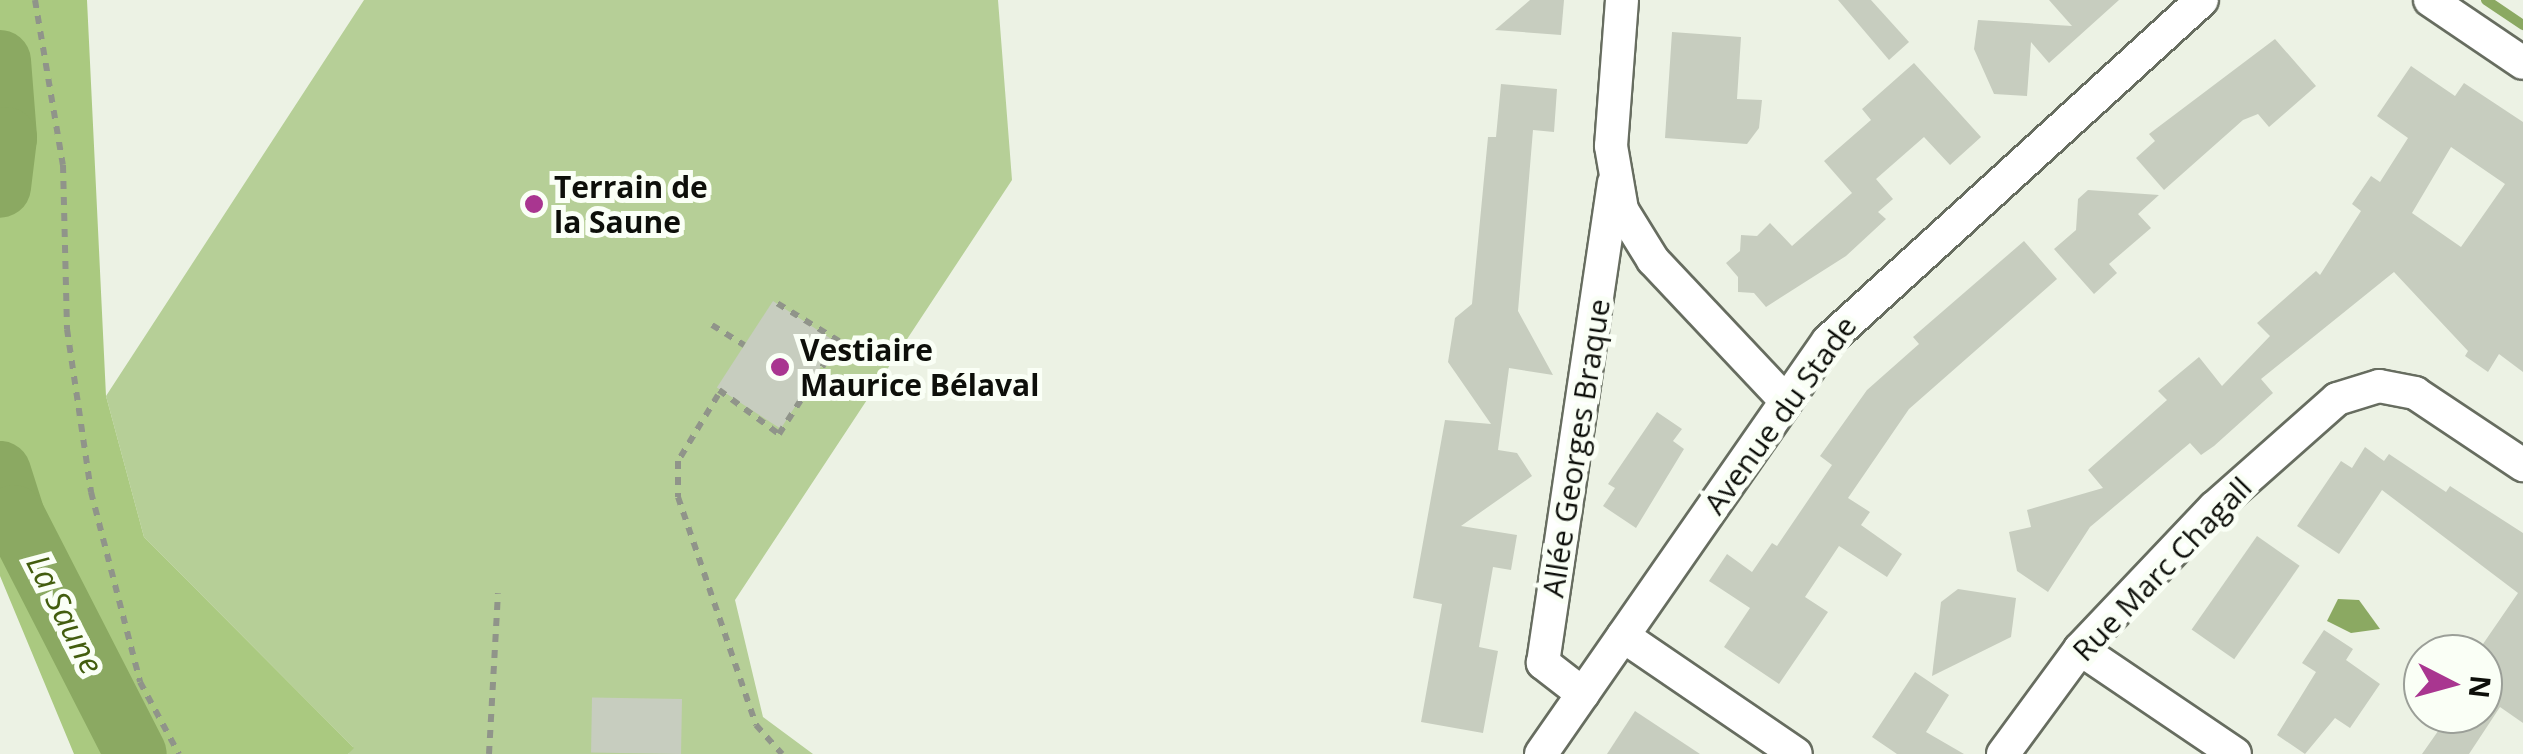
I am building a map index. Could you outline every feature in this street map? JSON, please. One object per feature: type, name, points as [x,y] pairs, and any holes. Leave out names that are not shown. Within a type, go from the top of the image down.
[{"type":"street","name":"Allée Georges Braque","points":[[1583,694],[1543,662],[1614,183],[1622,0]]},
{"type":"street","name":"Avenue du Stade","points":[[1541,754],[1784,399],[1861,305],[2202,0]]},
{"type":"street","points":[[2430,0],[2523,63]]},
{"type":"street","name":"Allée Georges Braque","points":[[1614,183],[1653,260],[1784,399]]},
{"type":"street","name":"Rue Marc Chagall","points":[[2003,754],[2080,649],[2214,508],[2337,399],[2379,386],[2415,393],[2523,465]]},
{"type":"street","points":[[1623,636],[1796,754]]},
{"type":"street","points":[[2080,649],[2235,754]]},
{"type":"path","points":[[35,0],[62,165],[67,329],[91,492],[140,682],[179,754]]},
{"type":"path","points":[[775,302],[839,341],[779,434],[718,392],[678,461],[678,496],[756,726],[782,754]]},
{"type":"path","points":[[712,324],[744,345]]},
{"type":"path","points":[[489,754],[498,593]]},
{"type":"shaded area","points":[[0,0],[87,0],[106,396],[144,537],[354,748],[348,754],[74,754],[0,576]]},
{"type":"shaded area","points":[[364,0],[998,0],[1012,180],[735,600],[763,717],[813,754],[348,754],[353,747],[144,537],[106,396]]},
{"type":"shaded area","points":[[2338,599],[2359,600],[2380,629],[2351,633],[2327,621]]},
{"type":"building","points":[[1530,0],[1564,0],[1561,35],[1495,30]]},
{"type":"building","points":[[1838,0],[1871,0],[1909,42],[1889,60]]},
{"type":"building","points":[[2049,0],[2119,0],[2049,63],[2031,42],[2027,96],[1994,94],[1974,49],[1978,20],[2072,26]]},
{"type":"building","points":[[1672,32],[1741,37],[1737,99],[1762,100],[1759,128],[1747,144],[1665,138]]},
{"type":"building","points":[[2275,39],[2316,86],[2269,127],[2258,114],[2243,120],[2164,190],[2136,158],[2155,141],[2149,134]]},
{"type":"building","points":[[1914,63],[1981,137],[1950,165],[1924,137],[1876,179],[1893,199],[1878,212],[1886,219],[1846,256],[1766,307],[1754,293],[1738,292],[1738,277],[1726,263],[1740,251],[1741,235],[1757,236],[1770,223],[1792,246],[1852,193],[1824,161],[1871,120],[1862,109]]},
{"type":"building","points":[[2411,66],[2455,96],[2464,83],[2523,122],[2523,372],[2499,354],[2488,372],[2465,356],[2468,351],[2394,272],[2261,379],[2273,393],[2214,446],[2201,455],[2190,443],[2090,527],[2048,592],[2017,571],[2009,532],[2031,527],[2027,510],[2103,488],[2088,470],[2167,400],[2158,391],[2199,357],[2222,386],[2270,336],[2257,323],[2316,271],[2320,275],[2361,211],[2352,204],[2371,176],[2380,182],[2408,138],[2377,116]],"holes":[[[2451,147],[2505,184],[2461,247],[2412,213]]]},
{"type":"building","points":[[1501,84],[1557,89],[1554,132],[1533,130],[1518,311],[1553,375],[1509,368],[1498,450],[1517,453],[1532,476],[1461,526],[1517,535],[1511,570],[1493,567],[1479,647],[1498,651],[1483,733],[1421,722],[1442,604],[1413,598],[1445,420],[1491,424],[1448,362],[1455,318],[1472,304],[1488,137],[1496,137]]},
{"type":"building","points":[[2088,190],[2159,195],[2138,214],[2151,228],[2109,264],[2117,273],[2094,294],[2054,249],[2076,230],[2078,199]]},
{"type":"building","points":[[2024,241],[2057,279],[1909,409],[1848,498],[1870,512],[1861,525],[1902,554],[1887,577],[1839,546],[1805,597],[1828,612],[1779,684],[1724,647],[1750,608],[1709,581],[1727,554],[1752,572],[1772,543],[1777,546],[1832,465],[1820,456],[1867,390],[1919,344],[1913,337]]},
{"type":"building","name":"Vestiaire Maurice Bélaval","points":[[773,301],[837,342],[781,429],[717,387]]},
{"type":"building","points":[[1657,412],[1682,429],[1673,441],[1684,449],[1636,528],[1603,506],[1615,488],[1608,484]]},
{"type":"building","points":[[2365,447],[2384,461],[2389,454],[2446,492],[2450,486],[2523,533],[2523,723],[2503,709],[2503,634],[2490,634],[2518,593],[2382,490],[2339,554],[2297,526],[2341,461],[2352,468]]},
{"type":"building","points":[[2257,536],[2300,566],[2234,659],[2192,629]]},
{"type":"building","points":[[1958,589],[2016,598],[2011,637],[1932,676],[1941,602]]},
{"type":"building","points":[[2324,630],[2353,649],[2346,660],[2380,684],[2350,728],[2335,718],[2305,754],[2277,735],[2316,672],[2302,663]]},
{"type":"building","points":[[1915,672],[1949,695],[1926,732],[1964,754],[1897,754],[1872,737]]},
{"type":"building","points":[[592,697],[682,699],[681,754],[591,752]]},
{"type":"building","points":[[1635,711],[1700,754],[1607,754]]},
{"type":"building","points":[[2436,734],[2482,734],[2469,754],[2422,754]]},
{"type":"waterway","points":[[2486,0],[2523,25]]},
{"type":"waterway","name":"La Saune","points":[[0,61],[6,138],[0,187]]},
{"type":"waterway","name":"La Saune","points":[[0,472],[14,516],[136,754]]},
{"type":"place","name":"Terrain de la Saune","points":[[534,204]]},
{"type":"place","name":"Vestiaire Maurice Bélaval","points":[[780,367]]}]
